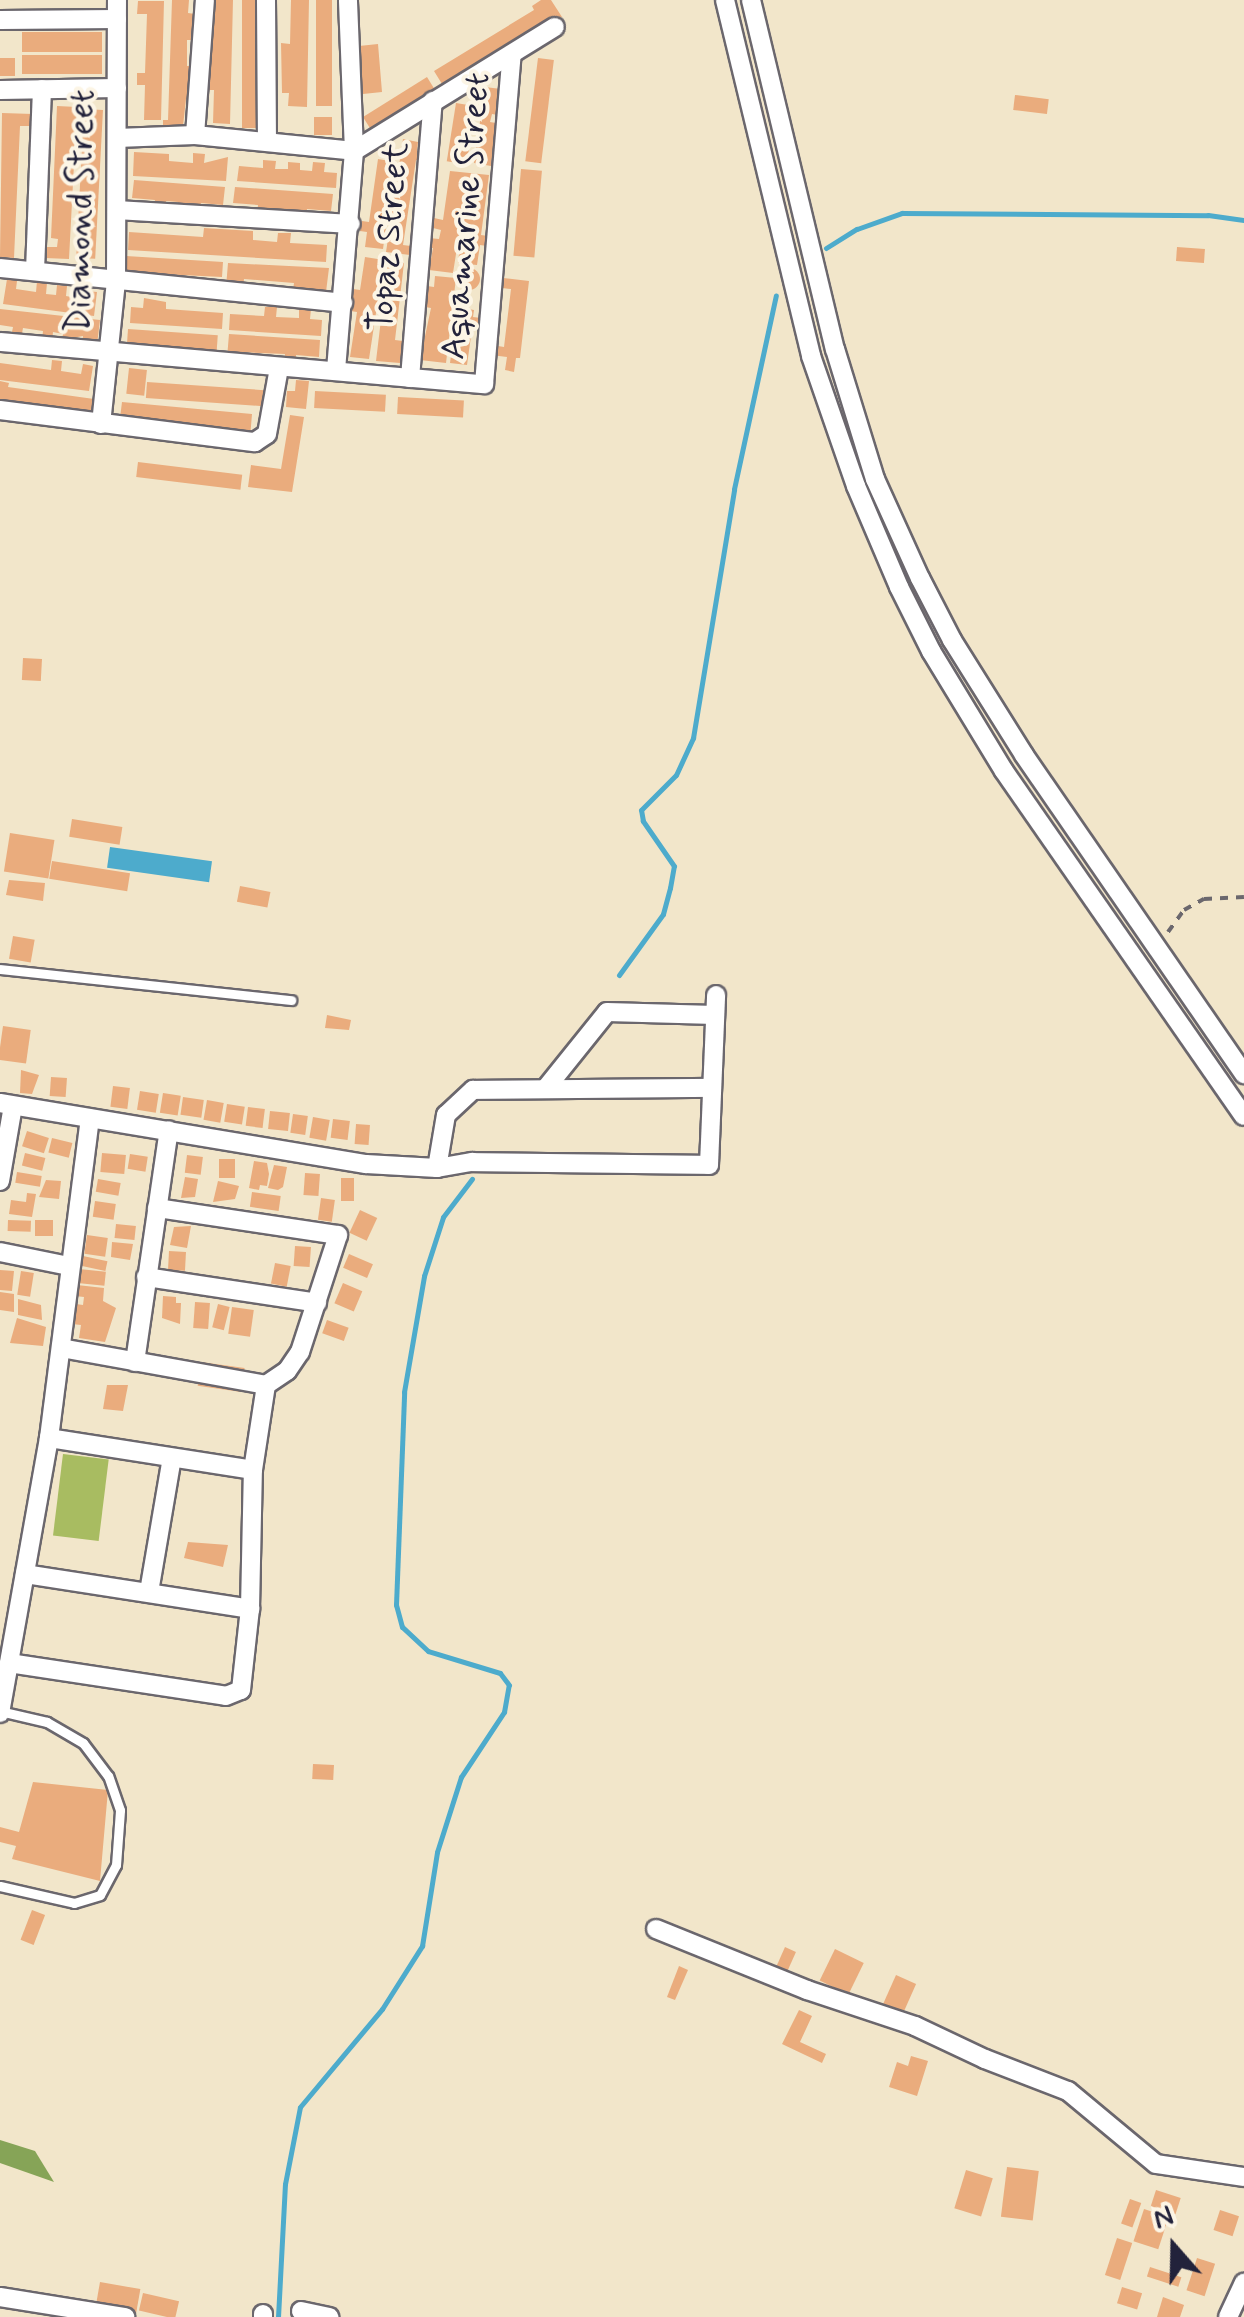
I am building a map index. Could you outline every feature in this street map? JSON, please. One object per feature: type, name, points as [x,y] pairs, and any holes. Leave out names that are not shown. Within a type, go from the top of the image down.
[{"type":"street","points":[[195,135],[205,0]]},
{"type":"street","points":[[266,0],[267,141]]},
{"type":"street","points":[[336,370],[354,151],[348,0]]},
{"type":"street","points":[[725,0],[811,356],[856,486],[899,587],[939,664],[1004,771],[1244,1116]]},
{"type":"street","points":[[751,0],[834,348],[875,478],[897,528],[952,640],[982,690],[1244,1074]]},
{"type":"street","points":[[0,20],[117,9]]},
{"type":"street","name":"Diamond Street","points":[[101,424],[116,281],[117,9]]},
{"type":"street","points":[[117,138],[195,135],[354,151],[555,26]]},
{"type":"street","name":"Aquamarine Street","points":[[410,378],[484,384],[512,54]]},
{"type":"street","points":[[743,82],[768,78]]},
{"type":"street","points":[[0,90],[117,88]]},
{"type":"street","points":[[34,271],[42,89]]},
{"type":"street","name":"Topaz Street","points":[[410,378],[434,100]]},
{"type":"street","points":[[117,210],[351,224]]},
{"type":"street","points":[[0,268],[343,303]]},
{"type":"street","points":[[0,342],[410,378]]},
{"type":"street","points":[[0,410],[255,442],[268,434],[279,368]]},
{"type":"street","points":[[0,1192],[7,1104],[366,1164],[437,1168],[472,1162],[708,1165],[716,995]]},
{"type":"street","points":[[546,1088],[607,1012],[715,1015]]},
{"type":"street","points":[[437,1168],[446,1115],[473,1090],[712,1088]]},
{"type":"street","points":[[0,1712],[49,1438],[68,1266],[90,1118]]},
{"type":"street","points":[[135,1362],[169,1130]]},
{"type":"street","points":[[9,1663],[226,1696],[242,1690],[250,1609],[252,1470],[266,1386],[287,1371],[300,1352],[338,1235],[157,1208]]},
{"type":"street","points":[[0,1252],[68,1266]]},
{"type":"street","points":[[146,1277],[317,1302]]},
{"type":"street","points":[[60,1348],[266,1386]]},
{"type":"street","points":[[49,1438],[252,1470]]},
{"type":"street","points":[[149,1592],[172,1458]]},
{"type":"street","points":[[24,1574],[250,1609]]},
{"type":"street","points":[[656,1929],[807,1990],[915,2026],[985,2059],[1068,2091],[1156,2164],[1244,2177]]},
{"type":"street","points":[[1228,2317],[1244,2283]]},
{"type":"street","points":[[0,2297],[125,2317]]},
{"type":"street","points":[[301,2307],[329,2317]]},
{"type":"lane","points":[[0,970],[291,1000]]},
{"type":"lane","points":[[0,1712],[47,1722],[83,1744],[108,1776],[120,1810],[116,1866],[100,1895],[74,1904],[0,1886]]},
{"type":"path","points":[[1154,943],[1170,932],[1184,910],[1204,900],[1244,896]]},
{"type":"green space","points":[[63,1454],[109,1460],[99,1541],[53,1535]]},
{"type":"green space","points":[[0,2140],[35,2151],[54,2182],[0,2163]]},
{"type":"water","points":[[110,847],[212,861],[209,882],[107,868]]},
{"type":"building","points":[[172,0],[189,0],[188,13],[195,14],[194,40],[187,40],[187,66],[194,66],[182,135],[163,134],[163,120],[168,120]]},
{"type":"building","points":[[216,0],[233,0],[230,124],[213,123],[214,90],[208,90]]},
{"type":"building","points":[[242,0],[259,0],[259,128],[242,128]]},
{"type":"building","points":[[291,0],[309,0],[307,107],[288,106],[289,93],[282,93],[281,43],[290,44]]},
{"type":"building","points":[[316,0],[332,0],[332,106],[316,106]]},
{"type":"building","points":[[541,0],[551,0],[562,17],[545,27],[542,23],[442,84],[434,71],[534,10],[532,6]]},
{"type":"building","points":[[138,1],[164,1],[161,120],[144,120],[145,85],[137,85],[137,73],[145,73],[147,14],[137,14]]},
{"type":"building","points":[[22,32],[102,32],[102,52],[22,52]]},
{"type":"building","points":[[378,44],[382,92],[363,94],[355,70],[361,70],[359,46]]},
{"type":"building","points":[[22,55],[102,55],[102,74],[22,74]]},
{"type":"building","points":[[0,58],[15,58],[15,76],[0,76]]},
{"type":"building","points":[[538,58],[554,60],[541,163],[525,161]]},
{"type":"building","points":[[427,77],[435,90],[413,108],[411,104],[378,124],[381,128],[373,133],[363,117]]},
{"type":"building","points":[[485,87],[501,89],[498,115],[492,114],[490,122],[496,123],[491,166],[474,163]]},
{"type":"building","points":[[1015,95],[1049,99],[1047,114],[1013,110]]},
{"type":"building","points":[[456,103],[476,106],[467,164],[447,161]]},
{"type":"building","points":[[57,106],[77,107],[69,259],[45,258],[46,247],[57,247],[58,239],[51,238]]},
{"type":"building","points":[[84,109],[103,110],[95,259],[76,258]]},
{"type":"building","points":[[2,113],[33,114],[32,126],[20,126],[14,258],[0,257]]},
{"type":"building","points":[[314,117],[332,117],[332,135],[314,135]]},
{"type":"building","points":[[403,139],[418,142],[417,151],[424,152],[422,161],[416,160],[403,245],[411,246],[410,255],[386,252]]},
{"type":"building","points":[[134,152],[169,154],[169,161],[193,163],[193,153],[205,154],[204,163],[228,157],[226,181],[133,176]]},
{"type":"building","points":[[378,159],[395,162],[383,249],[365,247],[367,232],[360,231],[362,221],[369,222]]},
{"type":"building","points":[[263,160],[276,161],[275,169],[288,169],[288,162],[300,163],[300,170],[312,171],[313,162],[325,163],[324,172],[337,173],[336,188],[237,181],[239,166],[263,168]]},
{"type":"building","points":[[521,169],[542,171],[534,257],[513,256]]},
{"type":"building","points":[[450,171],[489,175],[481,235],[488,236],[487,246],[480,245],[477,265],[458,263],[468,178],[453,273],[429,270],[433,248],[427,248],[429,238],[439,239],[441,230],[433,228],[434,218],[443,220]]},
{"type":"building","points":[[134,180],[225,187],[223,205],[201,203],[200,209],[177,209],[178,202],[166,201],[166,208],[154,207],[155,200],[132,198]]},
{"type":"building","points":[[235,187],[333,194],[331,211],[307,209],[306,218],[257,215],[258,205],[233,203]]},
{"type":"building","points":[[204,228],[253,231],[253,240],[277,242],[278,233],[291,233],[290,243],[327,245],[326,262],[128,250],[129,232],[203,237]]},
{"type":"building","points":[[1177,247],[1205,249],[1204,263],[1176,261]]},
{"type":"building","points":[[126,256],[223,262],[222,277],[161,274],[161,281],[149,280],[149,273],[125,271]]},
{"type":"building","points":[[365,257],[384,260],[369,359],[350,357],[357,312],[350,311],[353,289],[360,290]]},
{"type":"building","points":[[388,261],[404,263],[395,340],[403,341],[400,363],[376,361]]},
{"type":"building","points":[[228,263],[329,268],[326,292],[293,290],[294,283],[244,279],[243,288],[226,287]]},
{"type":"building","points":[[469,268],[477,271],[477,287],[469,290],[461,287],[458,279],[461,271]]},
{"type":"building","points":[[435,276],[456,278],[446,363],[420,360],[431,308],[425,307],[427,286],[434,287]]},
{"type":"building","points":[[503,278],[529,281],[520,358],[516,358],[514,372],[505,370],[507,357],[491,355],[492,345],[504,347],[511,289],[502,288]]},
{"type":"building","points":[[7,279],[17,281],[16,289],[36,292],[37,281],[47,283],[46,294],[56,295],[57,285],[67,286],[66,296],[76,298],[77,290],[97,292],[94,316],[3,304]]},
{"type":"building","points":[[459,292],[470,293],[468,309],[474,310],[473,317],[481,318],[479,330],[472,329],[467,365],[450,363]]},
{"type":"building","points":[[144,298],[166,302],[166,309],[223,313],[222,329],[130,323],[131,307],[143,308]]},
{"type":"building","points":[[265,307],[277,307],[276,317],[299,318],[299,308],[311,309],[310,319],[322,320],[321,336],[229,330],[230,314],[264,316]]},
{"type":"building","points":[[0,309],[100,320],[97,345],[82,343],[83,336],[62,340],[63,334],[53,332],[52,342],[42,340],[43,331],[23,328],[21,339],[11,337],[13,327],[0,325]]},
{"type":"building","points":[[128,329],[218,335],[217,351],[127,345]]},
{"type":"building","points":[[229,334],[320,340],[319,357],[296,355],[296,364],[284,363],[285,354],[239,352],[238,359],[227,358]]},
{"type":"building","points":[[52,360],[62,361],[61,371],[81,374],[83,364],[93,366],[89,391],[0,380],[0,363],[51,370]]},
{"type":"building","points":[[129,368],[147,370],[144,396],[126,394]]},
{"type":"building","points":[[296,380],[309,381],[306,409],[286,407],[287,391],[295,391]]},
{"type":"building","points":[[0,381],[9,383],[8,387],[94,399],[91,420],[0,410]]},
{"type":"building","points":[[147,382],[268,390],[267,406],[146,398]]},
{"type":"building","points":[[315,391],[386,395],[385,412],[314,408]]},
{"type":"building","points":[[398,397],[464,400],[463,417],[397,414]]},
{"type":"building","points":[[122,402],[252,414],[250,438],[228,435],[229,428],[218,427],[217,435],[206,434],[207,426],[196,425],[196,432],[120,418]]},
{"type":"building","points":[[290,415],[304,417],[292,492],[248,487],[251,465],[281,469]]},
{"type":"building","points":[[138,462],[242,475],[240,490],[136,477]]},
{"type":"building","points":[[23,658],[42,659],[41,681],[22,680]]},
{"type":"building","points":[[72,819],[122,827],[120,845],[69,837]]},
{"type":"building","points":[[10,833],[54,840],[48,879],[4,872]]},
{"type":"building","points":[[52,861],[130,873],[127,891],[49,879]]},
{"type":"building","points":[[9,880],[45,883],[43,901],[6,895]]},
{"type":"building","points":[[240,886],[270,892],[267,908],[237,902]]},
{"type":"building","points":[[13,936],[35,940],[31,962],[9,959]]},
{"type":"building","points":[[327,1015],[351,1020],[349,1030],[325,1028]]},
{"type":"building","points":[[3,1026],[31,1030],[26,1064],[0,1060]]},
{"type":"building","points":[[21,1070],[39,1075],[32,1094],[20,1093]]},
{"type":"building","points":[[51,1077],[67,1078],[66,1097],[50,1096]]},
{"type":"building","points":[[113,1086],[130,1088],[127,1109],[110,1107]]},
{"type":"building","points":[[140,1091],[159,1094],[156,1113],[137,1110]]},
{"type":"building","points":[[163,1093],[181,1096],[178,1116],[160,1113]]},
{"type":"building","points":[[183,1097],[204,1100],[201,1118],[180,1115]]},
{"type":"building","points":[[207,1100],[224,1103],[220,1123],[204,1120]]},
{"type":"building","points":[[227,1104],[245,1107],[242,1125],[224,1122]]},
{"type":"building","points":[[248,1107],[265,1109],[263,1128],[246,1126]]},
{"type":"building","points":[[270,1111],[290,1113],[288,1131],[268,1129]]},
{"type":"building","points":[[293,1114],[308,1116],[305,1135],[290,1133]]},
{"type":"building","points":[[313,1117],[330,1120],[326,1141],[309,1138]]},
{"type":"building","points":[[333,1119],[350,1121],[348,1140],[331,1138]]},
{"type":"building","points":[[356,1124],[370,1125],[369,1145],[355,1144]]},
{"type":"building","points":[[27,1131],[49,1138],[44,1153],[22,1146]]},
{"type":"building","points":[[52,1138],[72,1143],[69,1158],[48,1153]]},
{"type":"building","points":[[25,1153],[45,1158],[42,1171],[22,1166]]},
{"type":"building","points":[[102,1153],[126,1155],[124,1174],[100,1172]]},
{"type":"building","points":[[130,1154],[148,1157],[145,1172],[128,1169]]},
{"type":"building","points":[[187,1155],[203,1157],[201,1175],[185,1173]]},
{"type":"building","points":[[219,1159],[235,1159],[235,1178],[219,1178]]},
{"type":"building","points":[[254,1161],[267,1163],[269,1174],[267,1186],[260,1185],[259,1190],[249,1188]]},
{"type":"building","points":[[274,1165],[287,1167],[283,1187],[278,1190],[268,1188]]},
{"type":"building","points":[[17,1172],[42,1176],[40,1187],[15,1183]]},
{"type":"building","points":[[305,1173],[320,1174],[318,1196],[303,1195]]},
{"type":"building","points":[[185,1177],[198,1179],[195,1197],[181,1198]]},
{"type":"building","points":[[341,1178],[354,1178],[354,1201],[341,1201]]},
{"type":"building","points":[[98,1179],[121,1183],[118,1196],[96,1192]]},
{"type":"building","points":[[46,1180],[61,1181],[59,1199],[39,1197]]},
{"type":"building","points":[[218,1181],[239,1186],[235,1199],[213,1202]]},
{"type":"building","points":[[252,1192],[281,1196],[279,1211],[250,1207]]},
{"type":"building","points":[[27,1193],[36,1194],[32,1217],[9,1214],[11,1200],[26,1202]]},
{"type":"building","points":[[321,1198],[335,1200],[332,1222],[318,1220]]},
{"type":"building","points":[[95,1201],[116,1204],[114,1220],[93,1217]]},
{"type":"building","points":[[360,1210],[377,1218],[367,1241],[349,1233]]},
{"type":"building","points":[[8,1220],[31,1221],[31,1232],[8,1231]]},
{"type":"building","points":[[35,1220],[53,1220],[53,1236],[35,1236]]},
{"type":"building","points":[[116,1224],[136,1226],[134,1240],[115,1238]]},
{"type":"building","points":[[191,1226],[187,1248],[170,1245],[174,1227]]},
{"type":"building","points":[[87,1235],[108,1238],[105,1257],[84,1254]]},
{"type":"building","points":[[112,1242],[133,1244],[130,1260],[111,1257]]},
{"type":"building","points":[[295,1246],[311,1247],[310,1267],[294,1266]]},
{"type":"building","points":[[169,1251],[186,1252],[185,1271],[168,1270]]},
{"type":"building","points":[[349,1254],[373,1264],[367,1278],[343,1268]]},
{"type":"building","points":[[83,1256],[107,1261],[105,1271],[81,1266]]},
{"type":"building","points":[[275,1263],[291,1266],[287,1287],[271,1284]]},
{"type":"building","points":[[79,1269],[106,1272],[104,1286],[78,1283]]},
{"type":"building","points":[[0,1270],[14,1271],[12,1291],[0,1290]]},
{"type":"building","points":[[21,1271],[34,1273],[30,1297],[17,1295]]},
{"type":"building","points":[[343,1283],[362,1291],[354,1311],[334,1303]]},
{"type":"building","points":[[77,1285],[104,1288],[103,1301],[116,1308],[105,1342],[79,1338],[81,1325],[72,1324],[76,1304],[83,1305],[84,1297],[75,1296]]},
{"type":"building","points":[[0,1292],[14,1294],[14,1312],[0,1310]]},
{"type":"building","points":[[163,1296],[176,1297],[176,1303],[181,1303],[180,1324],[162,1318]]},
{"type":"building","points":[[18,1299],[41,1305],[42,1320],[18,1315]]},
{"type":"building","points":[[195,1302],[210,1303],[208,1329],[193,1328]]},
{"type":"building","points":[[218,1304],[230,1307],[224,1330],[212,1327]]},
{"type":"building","points":[[232,1307],[254,1310],[250,1337],[228,1334]]},
{"type":"building","points":[[17,1318],[46,1327],[43,1346],[10,1343]]},
{"type":"building","points":[[327,1320],[349,1328],[344,1341],[322,1333]]},
{"type":"building","points":[[201,1362],[245,1368],[241,1392],[198,1386]]},
{"type":"building","points":[[107,1385],[128,1385],[123,1411],[103,1409]]},
{"type":"building","points":[[188,1542],[228,1545],[223,1567],[184,1558]]},
{"type":"building","points":[[313,1764],[334,1765],[333,1780],[312,1779]]},
{"type":"building","points":[[33,1782],[108,1790],[100,1881],[12,1859],[16,1846],[0,1842],[0,1827],[19,1832]]},
{"type":"building","points":[[32,1910],[45,1915],[34,1945],[21,1940]]},
{"type":"building","points":[[785,1947],[796,1952],[784,1979],[773,1974]]},
{"type":"building","points":[[835,1949],[864,1963],[848,1994],[820,1980]]},
{"type":"building","points":[[679,1966],[688,1970],[675,2000],[667,1997]]},
{"type":"building","points":[[896,1975],[916,1984],[901,2019],[881,2010]]},
{"type":"building","points":[[799,2010],[812,2016],[800,2042],[826,2054],[822,2063],[782,2044]]},
{"type":"building","points":[[911,2056],[928,2061],[917,2096],[889,2087],[897,2062],[908,2066]]},
{"type":"building","points":[[1007,2167],[1039,2171],[1033,2221],[1001,2217]]},
{"type":"building","points":[[966,2170],[993,2178],[981,2216],[954,2208]]},
{"type":"building","points":[[1156,2190],[1181,2198],[1175,2214],[1151,2206]]},
{"type":"building","points":[[1130,2199],[1141,2203],[1132,2228],[1121,2223]]},
{"type":"building","points":[[1144,2209],[1169,2217],[1158,2249],[1133,2241]]},
{"type":"building","points":[[1220,2210],[1239,2216],[1233,2236],[1214,2230]]},
{"type":"building","points":[[1117,2238],[1132,2243],[1120,2280],[1105,2275]]},
{"type":"building","points":[[1197,2258],[1215,2264],[1205,2296],[1186,2290]]},
{"type":"building","points":[[1150,2267],[1181,2277],[1178,2287],[1147,2277]]},
{"type":"building","points":[[100,2282],[140,2289],[136,2313],[96,2306]]},
{"type":"building","points":[[1122,2287],[1142,2293],[1137,2309],[1117,2303]]},
{"type":"building","points":[[143,2293],[179,2301],[175,2317],[139,2311]]},
{"type":"building","points":[[1163,2297],[1184,2305],[1180,2317],[1157,2317]]},
{"type":"waterway","points":[[826,248],[857,229],[902,213],[1208,215],[1244,220]]},
{"type":"waterway","points":[[619,975],[663,914],[670,888],[674,866],[643,821],[641,810],[676,775],[693,738],[734,489],[776,295]]},
{"type":"waterway","points":[[278,2317],[285,2184],[300,2107],[382,2009],[422,1946],[437,1852],[461,1777],[504,1712],[509,1685],[500,1673],[428,1651],[402,1627],[396,1605],[404,1392],[424,1276],[443,1217],[472,1179]]}]
